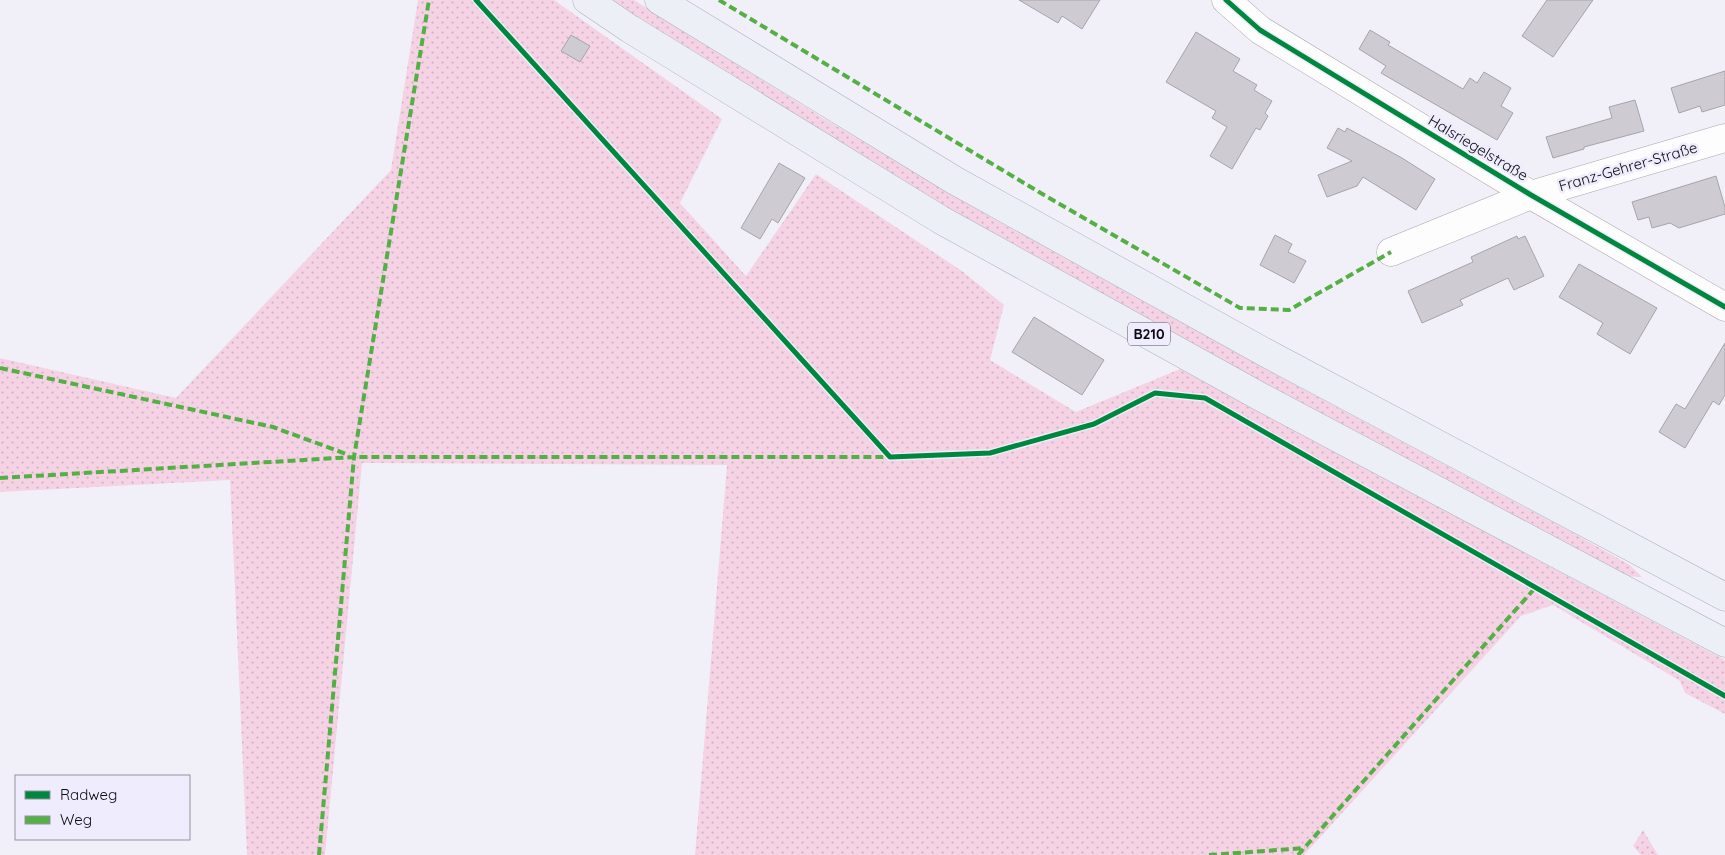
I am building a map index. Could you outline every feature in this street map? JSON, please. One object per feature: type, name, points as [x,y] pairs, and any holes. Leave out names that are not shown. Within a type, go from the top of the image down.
[{"type":"main road","name":"B210","points":[[587,0],[630,29],[942,220],[1268,400],[1725,643]]},
{"type":"main road","name":"B210","points":[[659,0],[954,180],[1277,359],[1725,597]]},
{"type":"street","name":"Halsriegelstraße","points":[[1226,0],[1260,30],[1531,195],[1725,307]]},
{"type":"street","name":"Franz-Gehrer-Straße","points":[[1391,252],[1531,195],[1725,138]]},
{"type":"shaded area","points":[[418,0],[554,0],[722,119],[680,203],[746,276],[816,174],[962,271],[1004,305],[990,360],[1076,412],[1180,369],[1725,660],[1725,714],[1685,693],[1680,681],[1553,605],[1521,616],[1304,855],[695,855],[727,465],[362,463],[325,855],[247,855],[230,480],[0,492],[0,358],[176,398],[391,170]]},
{"type":"shaded area","points":[[609,0],[634,0],[823,118],[994,219],[1299,387],[1573,533],[1630,565],[1642,577],[1624,576],[1298,403],[911,188]]},
{"type":"shaded area","points":[[1643,830],[1658,855],[1641,855],[1633,846]]},
{"type":"building","points":[[1019,0],[1100,0],[1082,29],[1062,16],[1058,23]]},
{"type":"building","points":[[1547,0],[1593,0],[1553,57],[1522,36]]},
{"type":"building","points":[[1370,30],[1390,42],[1388,45],[1463,89],[1470,78],[1477,83],[1484,72],[1511,88],[1501,106],[1513,113],[1497,140],[1381,73],[1386,66],[1359,49]]},
{"type":"building","points":[[1196,32],[1240,59],[1233,71],[1257,85],[1254,90],[1272,101],[1265,113],[1268,116],[1260,130],[1256,128],[1232,169],[1210,156],[1227,127],[1212,118],[1216,111],[1166,82]]},
{"type":"building","points":[[571,35],[590,46],[580,62],[561,51]]},
{"type":"building","points":[[1725,71],[1725,105],[1702,112],[1700,106],[1679,113],[1671,88]]},
{"type":"building","points":[[1635,100],[1644,131],[1584,147],[1584,149],[1553,158],[1546,137],[1612,118],[1609,107]]},
{"type":"building","points":[[1338,128],[1345,132],[1347,128],[1402,158],[1435,179],[1416,210],[1363,177],[1357,186],[1327,197],[1318,175],[1352,161],[1327,148]]},
{"type":"building","points":[[779,163],[805,178],[778,223],[772,219],[760,239],[741,228]]},
{"type":"building","points":[[1716,176],[1725,207],[1725,214],[1679,228],[1670,223],[1652,228],[1649,217],[1638,220],[1632,202]]},
{"type":"building","points":[[1275,235],[1292,244],[1288,252],[1306,261],[1294,283],[1260,265]]},
{"type":"building","points":[[1517,236],[1518,239],[1525,236],[1544,276],[1514,290],[1508,278],[1460,300],[1463,305],[1422,323],[1408,291],[1473,262],[1471,257]]},
{"type":"building","points":[[1579,264],[1657,308],[1630,354],[1597,334],[1603,323],[1559,297]]},
{"type":"building","points":[[1034,317],[1104,360],[1082,395],[1012,352]]},
{"type":"building","points":[[1725,343],[1725,395],[1719,405],[1713,401],[1685,448],[1659,432],[1676,404],[1685,409]]},
{"type":"marked path","points":[[319,855],[354,457],[429,0]]},
{"type":"marked path","points":[[719,0],[1039,192],[1240,308],[1289,310],[1391,252]]},
{"type":"marked path","points":[[0,368],[273,427],[349,455]]},
{"type":"marked path","points":[[0,478],[354,457],[890,457]]},
{"type":"marked path","points":[[1298,855],[1535,588]]},
{"type":"marked path","points":[[1209,855],[1305,848]]},
{"type":"cycle path","points":[[476,0],[890,457],[990,453],[1094,424],[1155,393],[1205,398],[1725,696]]},
{"type":"cycle path","points":[[1226,0],[1260,30],[1531,195],[1725,307]]}]
